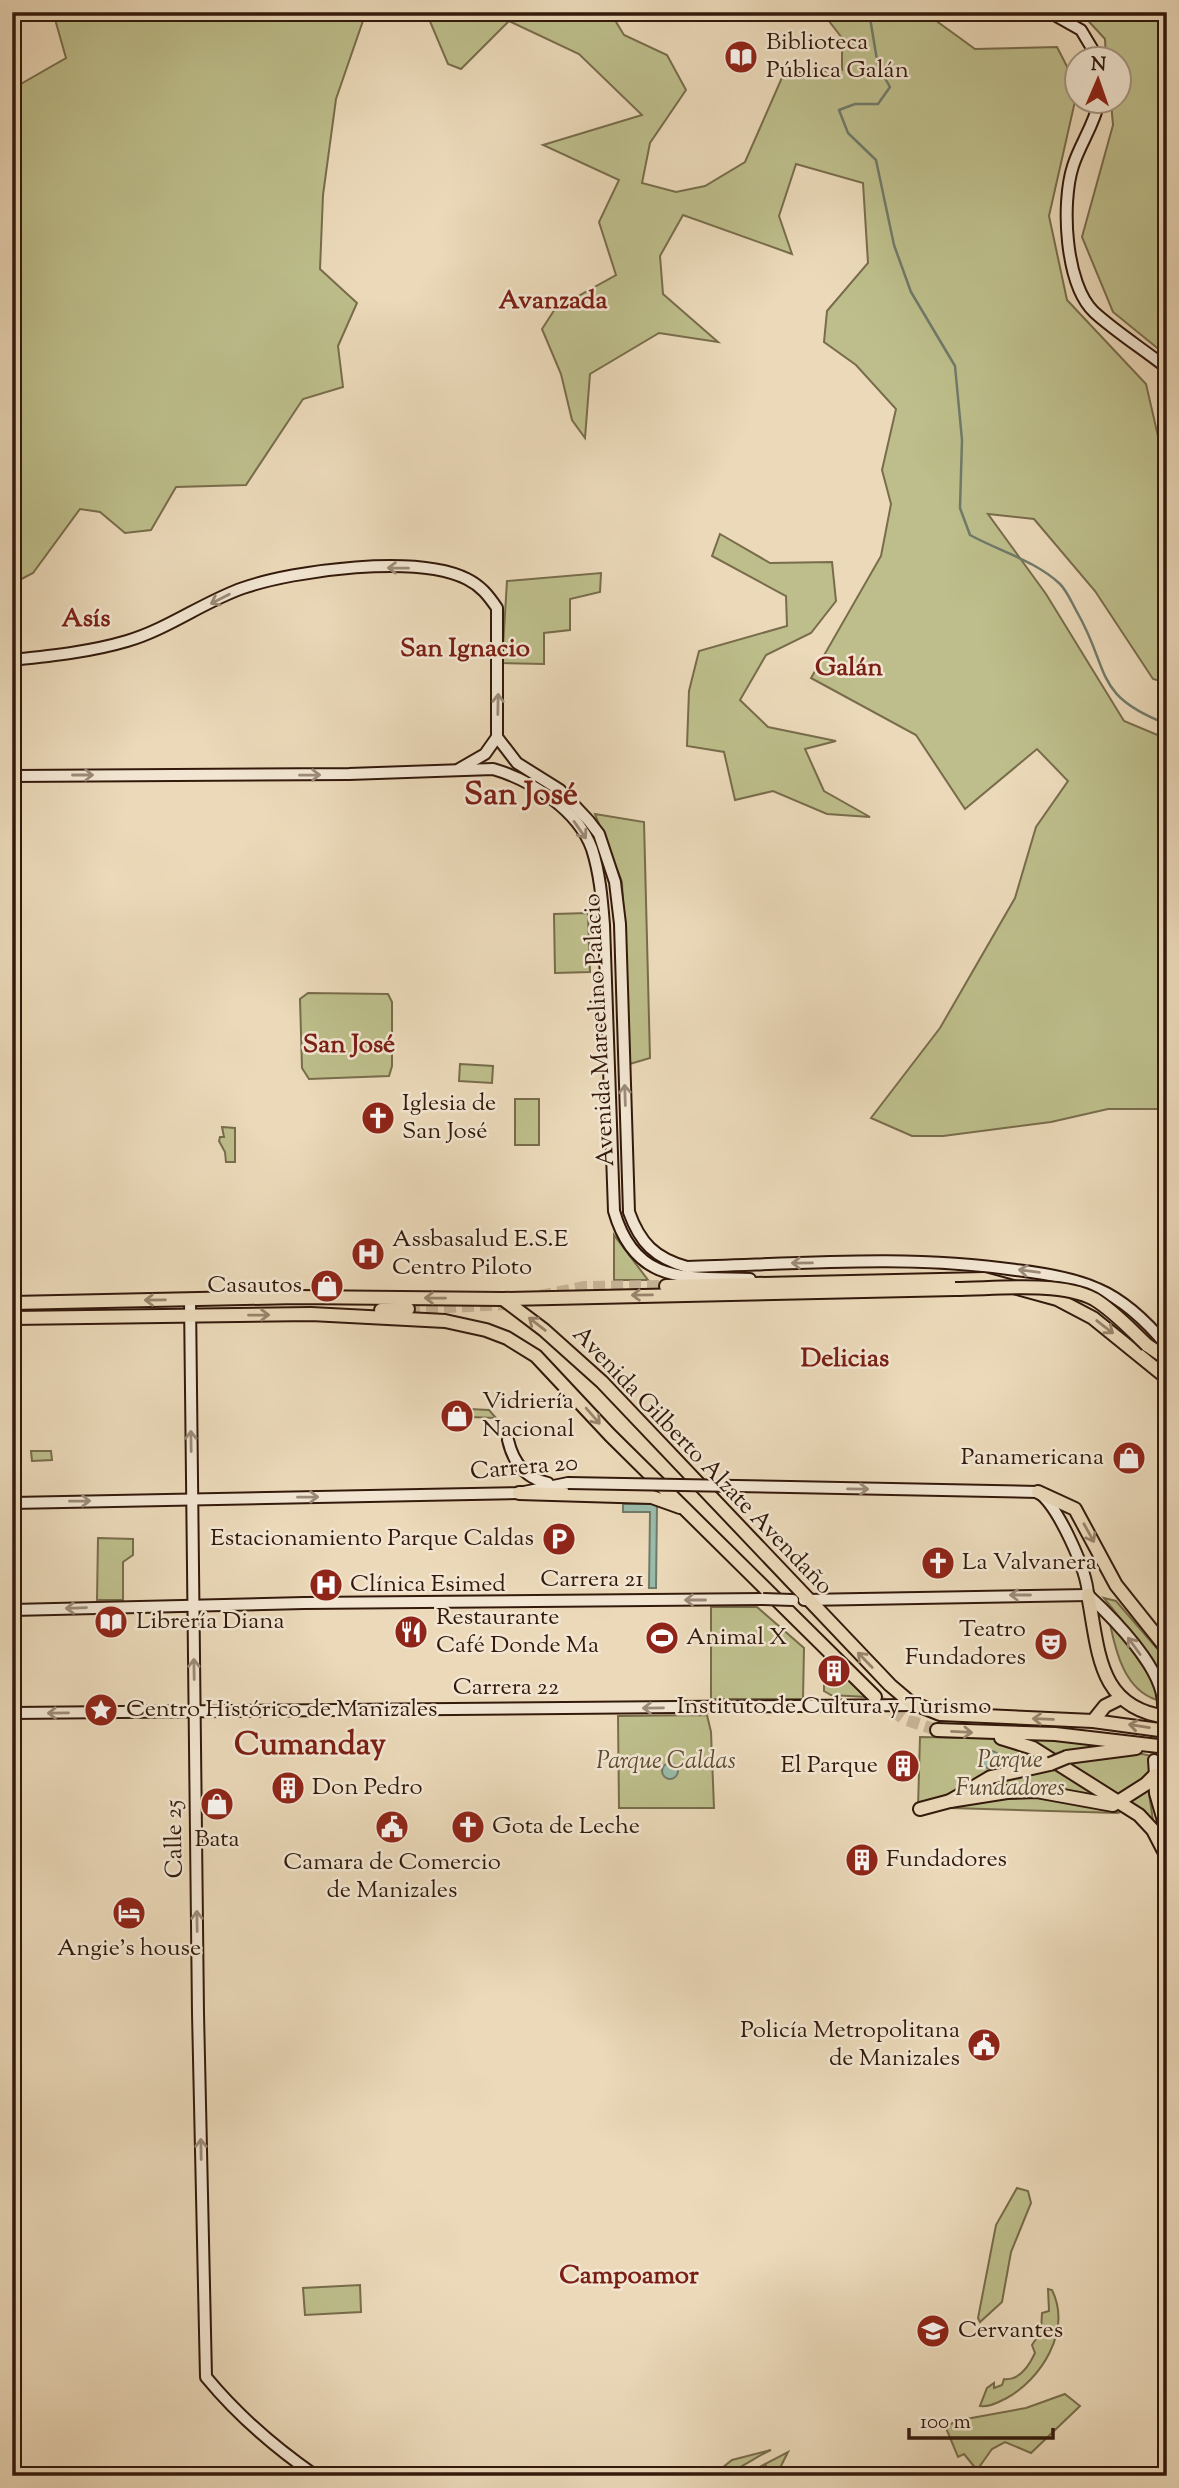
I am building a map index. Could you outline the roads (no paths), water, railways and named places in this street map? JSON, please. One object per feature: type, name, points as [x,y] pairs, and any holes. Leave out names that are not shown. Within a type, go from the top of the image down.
[{"type":"main road","points":[[1049,12],[1081,30],[1091,46]]},
{"type":"main road","points":[[1097,116],[1073,166],[1067,198],[1067,232],[1076,277],[1092,310],[1167,368]]},
{"type":"main road","points":[[12,660],[125,642],[156,631],[240,589],[318,570],[370,568],[438,571],[466,578],[485,590],[496,608],[497,737],[485,754],[469,765],[449,772]]},
{"type":"main road","name":"Avenida Marcelino Palacio","points":[[497,737],[517,763],[560,790],[579,809],[599,834],[609,861],[620,924],[629,1212],[637,1234],[649,1249],[667,1261],[687,1267],[916,1262],[979,1264],[1041,1273],[1106,1293],[1134,1311],[1167,1346]]},
{"type":"main road","name":"Avenida Marcelino Palacio","points":[[13,776],[449,772],[492,769],[513,775],[554,800],[582,829],[592,849],[604,925],[614,1211],[621,1233],[633,1252],[649,1266],[680,1278],[984,1279],[1057,1299],[1093,1318],[1167,1378]]},
{"type":"main road","name":"Avenida Marcelino Palacio","points":[[666,1286],[858,1280]]},
{"type":"main road","points":[[12,1303],[503,1299],[1050,1289],[1093,1299],[1119,1318],[1147,1346],[1167,1359]]},
{"type":"main road","name":"Avenida Gilberto Alzate Avendaño","points":[[503,1299],[544,1329],[603,1382],[890,1685],[916,1705]]},
{"type":"main road","name":"Calle 25","points":[[190,1300],[194,1712],[206,2377],[253,2428],[316,2476]]},
{"type":"main road","points":[[311,1314],[408,1309]]},
{"type":"main road","name":"Avenida Gilberto Alzate Avendaño","points":[[12,1318],[311,1314],[445,1321],[486,1330],[507,1338],[536,1356],[689,1513],[875,1697]]},
{"type":"main road","points":[[508,1440],[511,1453],[528,1475],[554,1484]]},
{"type":"main road","name":"Carrera 20","points":[[12,1503],[519,1493],[568,1483],[1038,1492]]},
{"type":"main road","points":[[1038,1492],[1054,1507],[1084,1575],[1101,1669],[1121,1698],[1131,1705],[1165,1707],[1155,1676],[1141,1655],[1113,1619],[1088,1595]]},
{"type":"main road","points":[[1038,1492],[1075,1509],[1116,1585],[1167,1649]]},
{"type":"main road","points":[[519,1493],[652,1497],[673,1503],[689,1513]]},
{"type":"main road","name":"Carrera 21","points":[[12,1610],[193,1605],[1088,1595]]},
{"type":"main road","points":[[1093,1721],[1105,1706],[1121,1698]]},
{"type":"main road","points":[[916,1705],[955,1716],[1093,1721],[1167,1731]]},
{"type":"main road","name":"Carrera 22","points":[[12,1713],[916,1705]]},
{"type":"main road","points":[[937,1730],[1055,1734],[1167,1748]]},
{"type":"main road","points":[[986,1733],[1033,1748],[1139,1815],[1153,1830],[1167,1857]]},
{"type":"main road","points":[[950,1801],[990,1777],[1050,1764],[1068,1757],[1132,1748],[1167,1748]]},
{"type":"main road","points":[[1154,1760],[1167,1831]]},
{"type":"main road","points":[[920,1809],[1007,1792],[1036,1791],[1106,1804],[1118,1802],[1146,1784],[1155,1774]]},
{"type":"waterway","points":[[869,12],[878,66],[890,87],[878,104],[855,104],[839,110],[848,133],[876,160],[894,245],[911,292],[955,366],[962,440],[960,508],[970,535],[1029,563],[1060,584],[1088,633],[1107,679],[1115,691],[1126,703],[1167,724]]},
{"type":"tunnel","points":[[540,1296],[585,1287],[666,1286]]},
{"type":"tunnel","points":[[408,1309],[506,1304]]},
{"type":"tunnel","points":[[878,1700],[904,1719],[937,1730]]},
{"type":"tunnel","points":[[1154,1760],[1163,1708]]},
{"type":"place","name":"Biblioteca Pública Galán","points":[[741,57]]},
{"type":"place","name":"Iglesia de San José","points":[[378,1118]]},
{"type":"place","name":"Assbasalud E.S.E Centro Piloto","points":[[368,1254]]},
{"type":"place","name":"Casautos","points":[[327,1286]]},
{"type":"place","name":"Vidriería Nacional","points":[[457,1416]]},
{"type":"place","name":"Panamericana","points":[[1129,1458]]},
{"type":"place","name":"Estacionamiento Parque Caldas","points":[[559,1539]]},
{"type":"place","name":"La Valvanera","points":[[938,1563]]},
{"type":"place","name":"Clínica Esimed","points":[[326,1585]]},
{"type":"place","name":"Librería Diana","points":[[111,1622]]},
{"type":"place","name":"Restaurante Café Donde Ma","points":[[411,1632]]},
{"type":"place","name":"Animal X","points":[[662,1638]]},
{"type":"place","name":"Teatro Fundadores","points":[[1051,1644]]},
{"type":"place","name":"Instituto de Cultura y Turismo","points":[[834,1671]]},
{"type":"place","name":"Centro Histórico de Manizales","points":[[101,1710]]},
{"type":"place","name":"El Parque","points":[[903,1766]]},
{"type":"place","name":"Don Pedro","points":[[288,1788]]},
{"type":"place","name":"Bata","points":[[217,1804]]},
{"type":"place","name":"Camara de Comercio de Manizales","points":[[392,1827]]},
{"type":"place","name":"Gota de Leche","points":[[468,1827]]},
{"type":"place","name":"Fundadores","points":[[862,1860]]},
{"type":"place","name":"Angie’s house","points":[[129,1913]]},
{"type":"place","name":"Policía Metropolitana de Manizales","points":[[984,2045]]},
{"type":"place","name":"Cervantes","points":[[933,2331]]},
{"type":"district","name":"Avanzada","points":[[553,301]]},
{"type":"district","name":"Asís","points":[[86,619]]},
{"type":"district","name":"San Ignacio","points":[[465,649]]},
{"type":"district","name":"Galán","points":[[849,668]]},
{"type":"district","name":"San José","points":[[521,796]]},
{"type":"district","name":"San José","points":[[349,1045]]},
{"type":"district","name":"Delicias","points":[[845,1359]]},
{"type":"district","name":"Cumanday","points":[[310,1746]]},
{"type":"district","name":"Campoamor","points":[[629,2276]]},
{"type":"park label","name":"Parque Caldas","points":[[666,1762]]},
{"type":"park label","name":"Parque Fundadores","points":[[1010,1775]]}]
